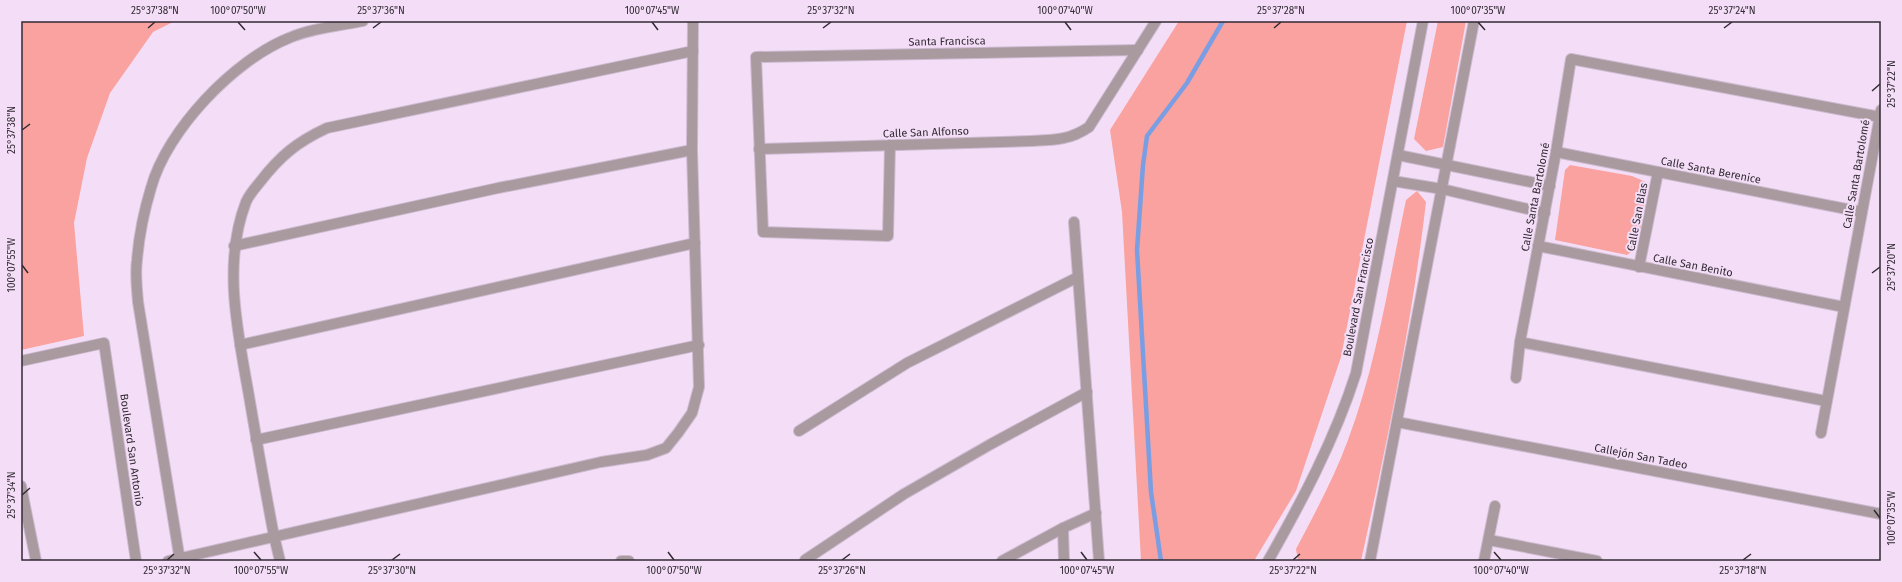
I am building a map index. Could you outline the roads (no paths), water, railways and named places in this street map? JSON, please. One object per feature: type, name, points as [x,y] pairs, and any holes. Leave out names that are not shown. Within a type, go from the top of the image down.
[{"type":"street","points":[[179,559],[138,302],[136,261],[151,187],[166,153],[185,125],[203,102],[232,73],[260,52],[290,37],[363,21]]},
{"type":"street","points":[[168,561],[602,462],[647,455],[666,448],[692,413],[699,387],[699,345],[692,150],[693,21]]},
{"type":"street","points":[[1138,50],[1156,21]]},
{"type":"street","name":"Boulevard San Francisco","points":[[1269,560],[1318,467],[1351,390],[1360,356],[1423,21]]},
{"type":"street","points":[[1370,561],[1474,21]]},
{"type":"street","name":"Santa Francisca","points":[[760,149],[756,57],[1138,50]]},
{"type":"street","name":"Calle San Alfonso","points":[[760,149],[1032,142],[1065,139],[1077,135],[1089,127],[1138,50]]},
{"type":"street","points":[[280,561],[256,440],[240,345],[232,270],[234,246],[246,200],[271,167],[288,150],[304,139],[327,128],[693,51]]},
{"type":"street","name":"Calle Santa Bartolomé","points":[[1516,378],[1520,342],[1550,186],[1570,59],[1880,114],[1821,433]]},
{"type":"street","points":[[760,149],[763,232],[888,236],[890,145]]},
{"type":"street","points":[[234,246],[498,188],[692,150]]},
{"type":"street","name":"Calle Santa Berenice","points":[[1556,152],[1862,212]]},
{"type":"street","points":[[1398,155],[1550,186]]},
{"type":"street","name":"Calle San Blas","points":[[1639,267],[1658,172]]},
{"type":"street","points":[[1393,181],[1442,189],[1545,213]]},
{"type":"street","points":[[1074,222],[1100,561]]},
{"type":"street","points":[[240,345],[695,243]]},
{"type":"street","name":"Calle San Benito","points":[[1538,246],[1844,308]]},
{"type":"street","points":[[799,431],[907,363],[1078,277]]},
{"type":"street","points":[[1520,342],[1826,401]]},
{"type":"street","name":"Boulevard San Antonio","points":[[21,361],[104,343],[136,561]]},
{"type":"street","points":[[256,440],[699,345]]},
{"type":"street","points":[[805,560],[904,494],[991,444],[1087,392]]},
{"type":"street","name":"Callejón San Tadeo","points":[[1397,422],[1881,514]]},
{"type":"street","points":[[21,486],[36,561]]},
{"type":"street","points":[[1484,561],[1495,506]]},
{"type":"street","points":[[1002,561],[1063,528],[1096,513]]},
{"type":"street","points":[[1063,528],[1064,561]]},
{"type":"street","points":[[1489,540],[1597,561]]},
{"type":"street","points":[[621,561],[629,561]]},
{"type":"waterway","points":[[1161,561],[1151,492],[1137,250],[1143,165],[1147,136],[1187,83],[1223,21]]}]
